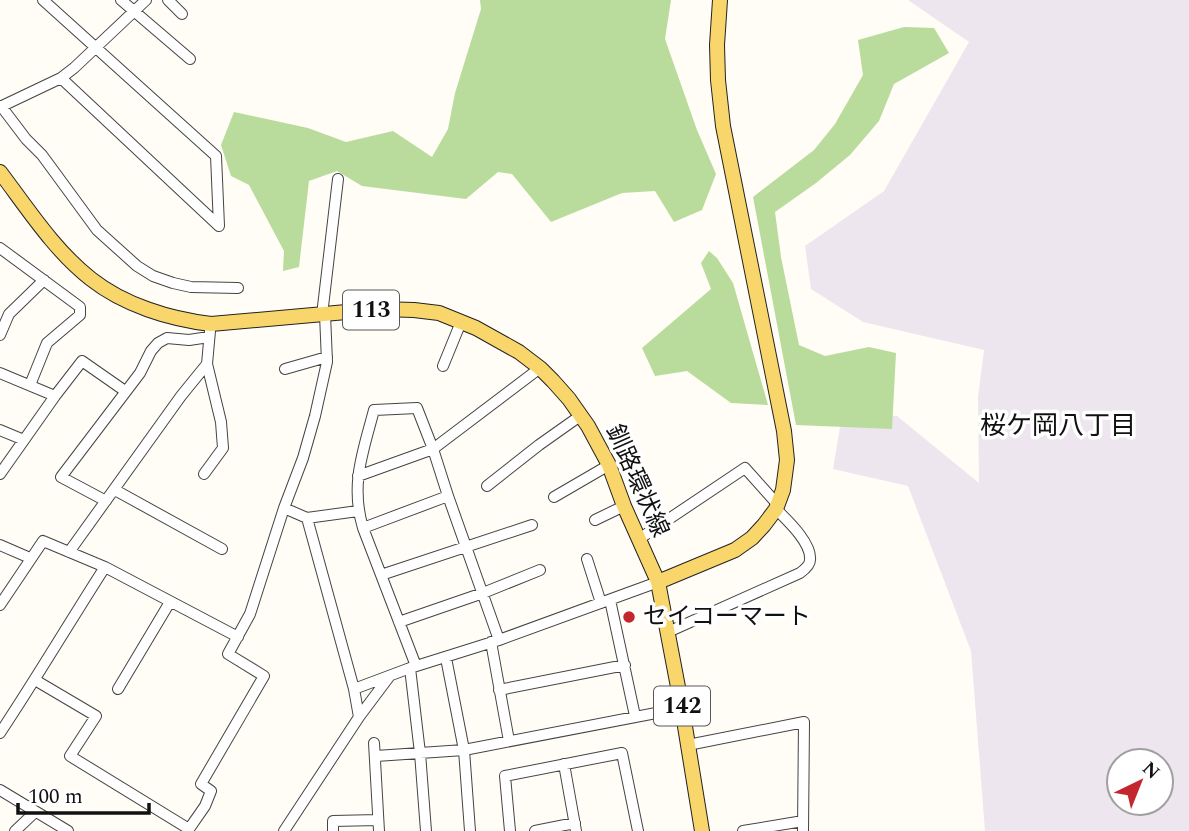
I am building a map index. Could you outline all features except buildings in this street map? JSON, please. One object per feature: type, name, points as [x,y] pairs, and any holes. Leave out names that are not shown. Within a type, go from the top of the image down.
[{"type":"main road","points":[[658,582],[735,550],[758,532],[777,507],[783,489],[787,460],[785,431],[723,126],[717,45],[720,0]]},
{"type":"main road","name":"釧路環状線","points":[[0,172],[47,235],[90,278],[111,293],[150,311],[210,330],[380,309],[414,310],[439,313],[461,321],[519,352],[540,368],[569,399],[580,416],[609,465],[658,582]]},
{"type":"main road","name":"142","points":[[658,582],[702,831]]},
{"type":"street","points":[[43,0],[216,156],[219,226],[61,78]]},
{"type":"street","points":[[121,0],[190,60]]},
{"type":"street","points":[[146,0],[61,78],[1,106],[26,139],[43,155],[97,230],[137,266],[153,276],[191,287],[238,288]]},
{"type":"street","points":[[168,0],[182,14]]},
{"type":"street","points":[[35,680],[96,716],[71,756],[189,830],[205,806],[211,791],[201,784],[264,676],[228,654],[250,614],[315,416],[327,357],[323,315],[338,179]]},
{"type":"street","points":[[1,252],[80,307],[80,315],[47,343],[30,385]]},
{"type":"street","points":[[0,335],[9,314],[44,280]]},
{"type":"street","points":[[443,366],[461,321]]},
{"type":"street","points":[[204,474],[223,448],[221,422],[207,364],[210,330]]},
{"type":"street","points":[[106,501],[61,477],[140,373],[158,343],[167,338],[189,340],[210,330]]},
{"type":"street","points":[[285,369],[327,357]]},
{"type":"street","points":[[0,474],[82,361],[125,391]]},
{"type":"street","points":[[69,552],[207,364]]},
{"type":"street","points":[[358,476],[433,449],[540,368]]},
{"type":"street","points":[[0,373],[55,396]]},
{"type":"street","points":[[426,831],[413,667],[358,511],[359,466],[374,410],[416,408],[433,449],[483,593],[495,641],[499,690],[509,741]]},
{"type":"street","points":[[487,486],[580,416]]},
{"type":"street","points":[[0,429],[24,440]]},
{"type":"street","points":[[554,497],[609,465]]},
{"type":"street","points":[[639,539],[746,468],[807,546],[810,560],[807,568],[800,573],[668,632]]},
{"type":"street","points":[[115,490],[222,549]]},
{"type":"street","points":[[363,528],[448,496]]},
{"type":"street","points":[[595,520],[624,506]]},
{"type":"street","points":[[284,508],[307,518],[358,511]]},
{"type":"street","points":[[307,518],[354,689],[359,717]]},
{"type":"street","points":[[381,575],[532,525]]},
{"type":"street","points":[[1,603],[43,541],[105,568],[238,637]]},
{"type":"street","points":[[0,545],[30,558]]},
{"type":"street","points":[[587,559],[606,601],[625,665],[635,716]]},
{"type":"street","points":[[0,733],[105,568]]},
{"type":"street","points":[[399,622],[540,570]]},
{"type":"street","points":[[354,689],[658,582]]},
{"type":"street","points":[[118,689],[170,602]]},
{"type":"street","points":[[446,658],[464,750],[470,831]]},
{"type":"street","points":[[499,690],[625,665]]},
{"type":"street","points":[[284,831],[359,717],[389,677]]},
{"type":"street","points":[[376,756],[464,750],[682,708]]},
{"type":"street","points":[[688,745],[804,722],[803,826],[743,831]]},
{"type":"street","points":[[333,831],[333,821],[378,825],[374,743]]},
{"type":"street","points":[[510,831],[505,776],[622,753],[638,831]]},
{"type":"street","points":[[535,831],[576,827],[564,764]]},
{"type":"street","points":[[0,790],[68,831]]},
{"type":"street","points":[[15,831],[35,812]]},
{"type":"shaded area","points":[[908,0],[1189,0],[1189,831],[985,831],[971,651],[908,486],[833,469],[842,415],[897,416],[979,483],[978,397],[984,350],[863,322],[811,289],[805,246],[884,191],[969,42]]},
{"type":"green space","points":[[480,0],[671,0],[665,39],[697,130],[716,174],[702,210],[674,222],[655,191],[622,193],[551,222],[512,174],[498,172],[466,199],[362,186],[337,171],[309,181],[299,267],[283,271],[284,251],[249,185],[231,176],[221,145],[234,112],[308,128],[346,142],[393,131],[432,157],[448,129],[455,93],[481,9]]},
{"type":"green space","points":[[904,27],[934,28],[949,53],[894,84],[879,121],[850,155],[775,212],[799,345],[825,356],[869,347],[896,353],[892,429],[796,425],[753,197],[814,150],[835,124],[863,75],[858,40]]},
{"type":"green space","points":[[709,251],[717,258],[733,283],[768,405],[731,403],[687,371],[655,376],[642,348],[711,289],[701,263]]},
{"type":"place","name":"セイコーマート","points":[[629,617]]},
{"type":"district","name":"桜ケ岡八丁目","points":[[1058,426]]}]
